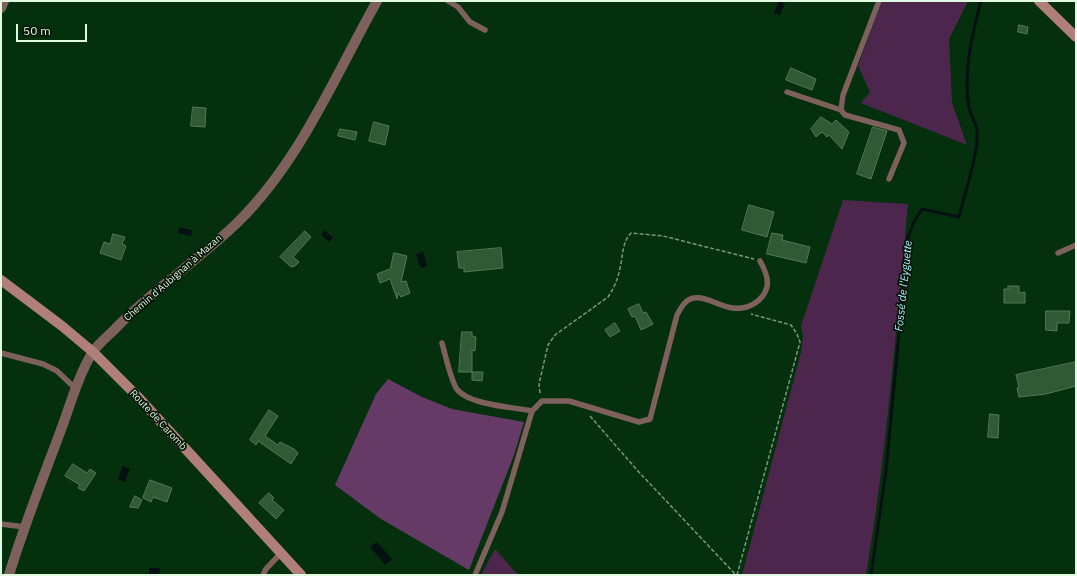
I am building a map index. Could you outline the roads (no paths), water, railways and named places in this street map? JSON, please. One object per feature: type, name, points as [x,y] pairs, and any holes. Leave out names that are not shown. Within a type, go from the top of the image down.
[{"type":"main road","points":[[1038,1],[1076,37]]},
{"type":"main road","name":"Route de Caromb","points":[[1,280],[62,326],[93,352],[138,397],[301,575]]},
{"type":"street","points":[[1,8],[4,1]]},
{"type":"street","name":"Chemin d'Aubignan à Mazan","points":[[9,575],[24,527],[77,389],[93,352],[133,310],[237,223],[255,204],[292,154],[316,117],[343,62],[378,1]]},
{"type":"lane","points":[[448,1],[458,7],[470,22],[485,30]]},
{"type":"lane","points":[[841,110],[843,95],[879,1]]},
{"type":"lane","points":[[787,92],[841,110],[845,115],[899,130],[904,143],[889,179]]},
{"type":"lane","points":[[1058,253],[1076,245]]},
{"type":"lane","points":[[475,575],[502,512],[532,411],[542,401],[569,401],[639,422],[650,419],[677,315],[683,304],[692,298],[704,298],[733,308],[752,306],[762,297],[768,286],[766,273],[760,261]]},
{"type":"lane","points":[[442,343],[451,375],[457,389],[473,400],[532,411]]},
{"type":"lane","points":[[1,353],[57,371],[77,389]]},
{"type":"lane","points":[[1,524],[24,527]]},
{"type":"lane","points":[[263,575],[266,569],[281,553]]},
{"type":"waterway","name":"Fossé de l'Eyguette","points":[[871,575],[886,471],[908,237],[913,224],[922,209],[959,217],[976,150],[977,130],[969,107],[967,81],[969,54],[981,1]]}]
